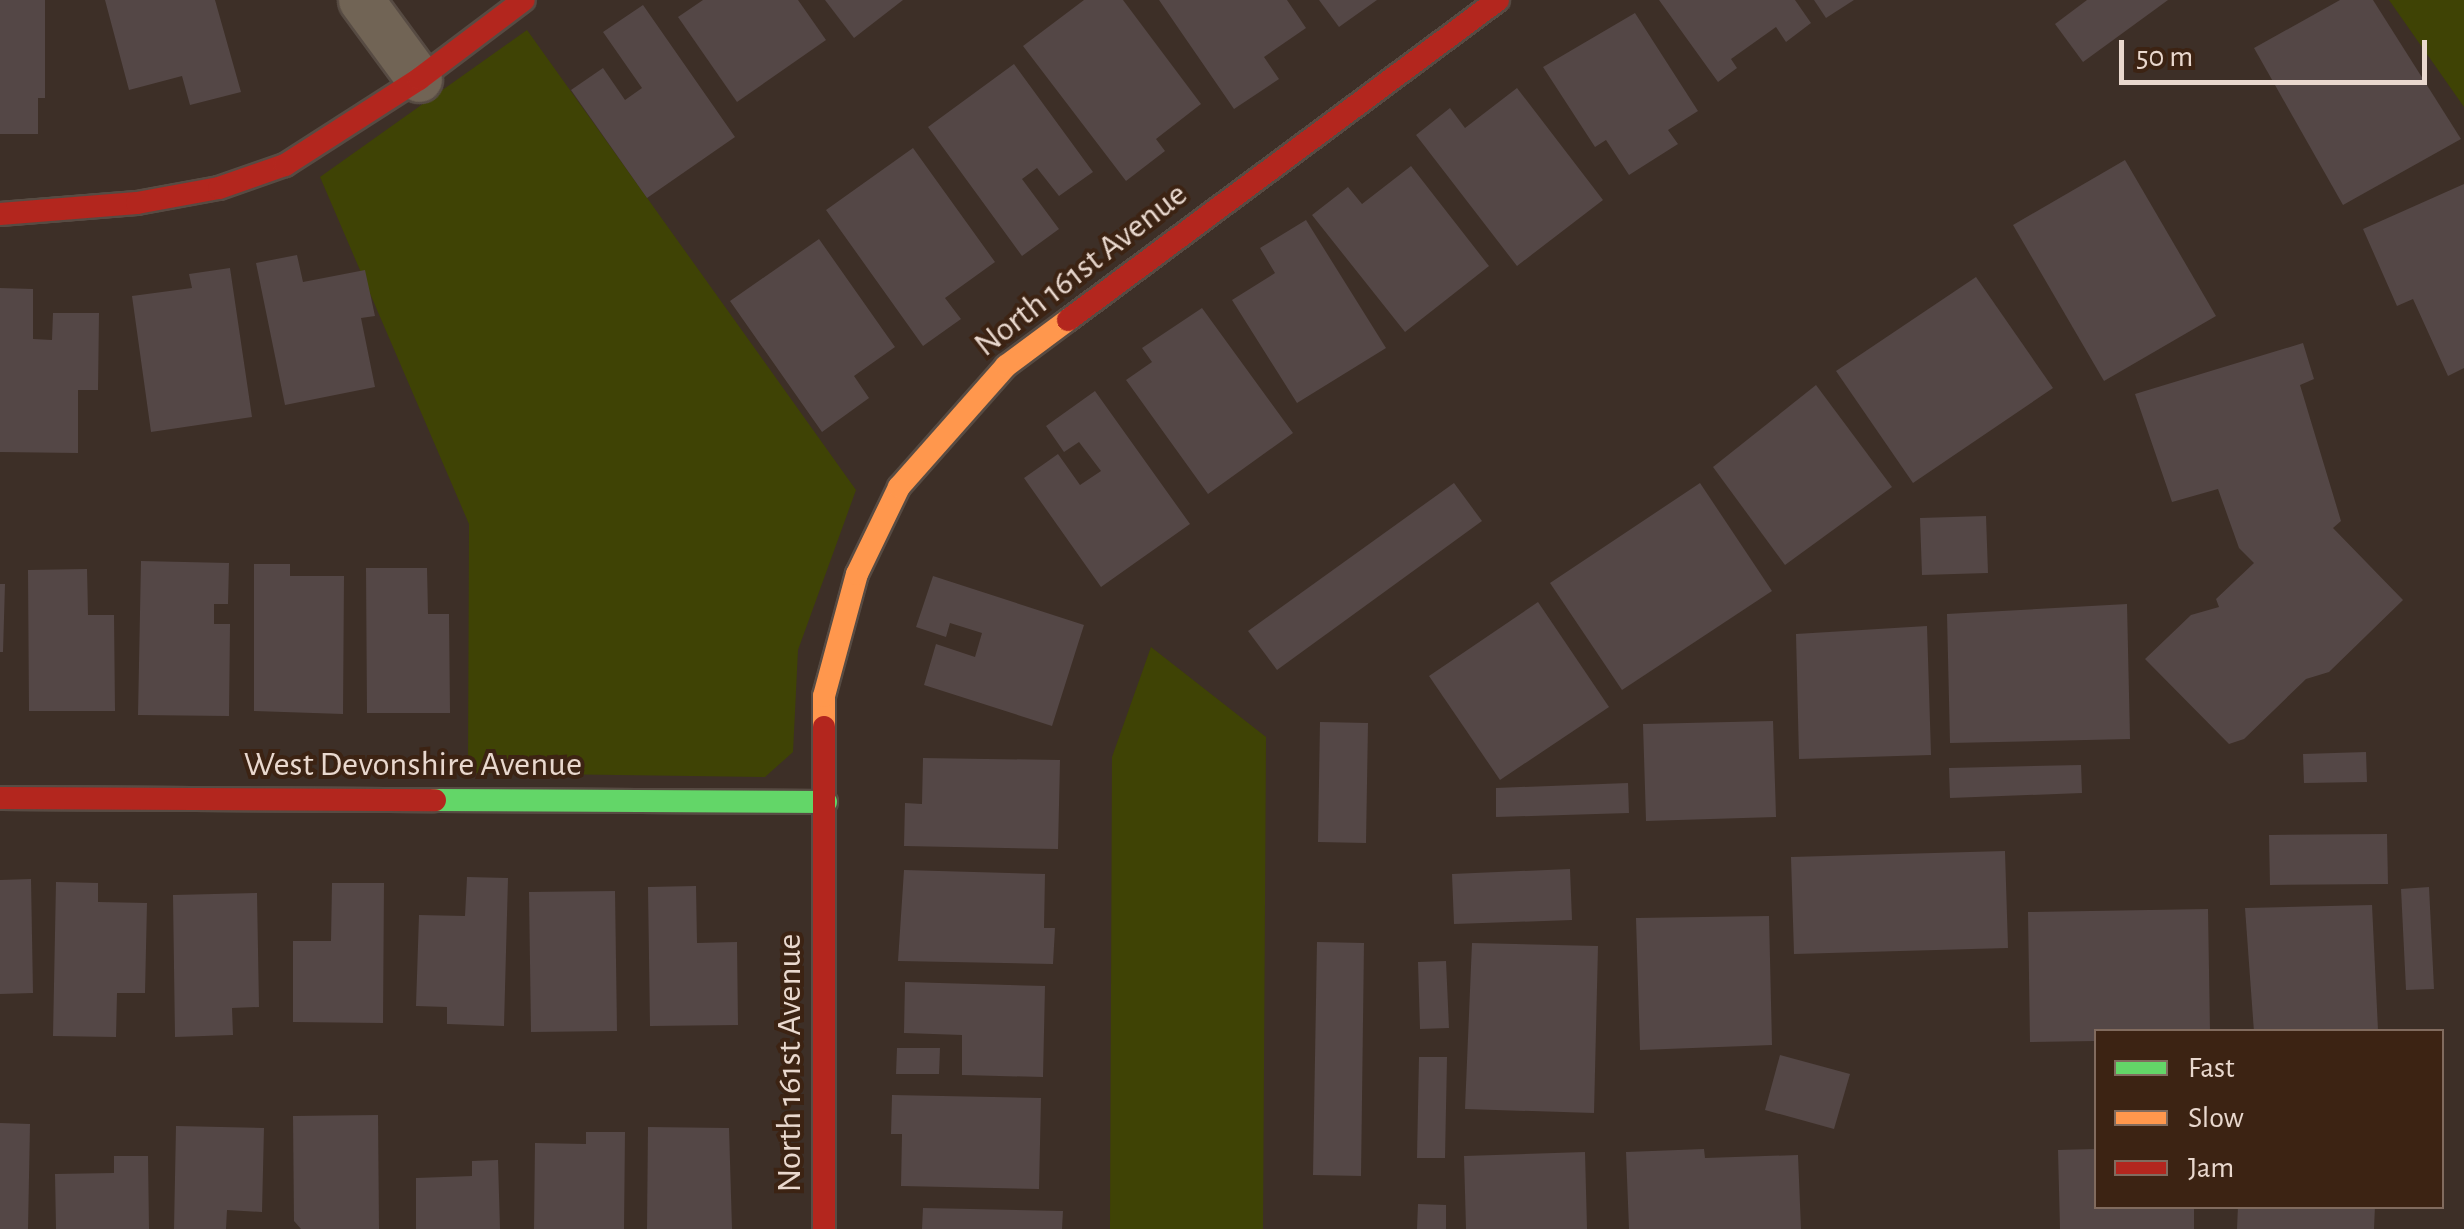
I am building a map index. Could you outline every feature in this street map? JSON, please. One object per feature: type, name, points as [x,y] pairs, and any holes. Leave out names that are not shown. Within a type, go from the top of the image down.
[{"type":"street","points":[[361,0],[419,79]]},
{"type":"street","points":[[0,214],[219,188],[285,165],[419,79],[524,0]]},
{"type":"street","name":"North 161st Avenue","points":[[824,1229],[824,696],[857,574],[898,487],[1006,366],[1498,0]]},
{"type":"street","name":"West Devonshire Avenue","points":[[0,798],[826,802]]},
{"type":"shaded area","points":[[2389,0],[2464,0],[2464,107]]},
{"type":"shaded area","points":[[527,30],[856,490],[798,650],[793,752],[765,777],[468,773],[469,524],[320,177]]},
{"type":"shaded area","points":[[1151,647],[1266,737],[1263,1229],[1110,1229],[1112,757]]},
{"type":"building","points":[[0,0],[45,0],[45,98],[38,98],[38,134],[0,134]]},
{"type":"building","points":[[105,0],[215,0],[241,92],[190,105],[182,76],[129,90]]},
{"type":"building","points":[[703,0],[798,0],[826,40],[737,102],[678,17]]},
{"type":"building","points":[[825,0],[903,0],[854,38]]},
{"type":"building","points":[[1084,0],[1123,0],[1201,104],[1156,139],[1165,151],[1126,181],[1023,46]]},
{"type":"building","points":[[1159,0],[1287,0],[1306,28],[1264,57],[1279,79],[1234,109]]},
{"type":"building","points":[[1319,0],[1377,0],[1339,27]]},
{"type":"building","points":[[1659,0],[1795,0],[1811,23],[1786,42],[1776,27],[1731,59],[1737,68],[1718,82]]},
{"type":"building","points":[[1814,0],[1854,0],[1826,18]]},
{"type":"building","points":[[2087,0],[2168,0],[2083,62],[2055,24]]},
{"type":"building","points":[[2340,0],[2373,0],[2461,139],[2343,205],[2254,48]]},
{"type":"building","points":[[643,5],[735,137],[647,198],[571,90],[603,68],[625,100],[642,88],[603,32]]},
{"type":"building","points":[[1635,13],[1698,111],[1668,130],[1678,144],[1629,175],[1606,140],[1595,147],[1543,67]]},
{"type":"building","points":[[1014,64],[1093,172],[1059,196],[1037,168],[1022,179],[1059,229],[1022,256],[928,127]]},
{"type":"building","points":[[1517,88],[1603,200],[1517,266],[1416,135],[1450,108],[1465,128]]},
{"type":"building","points":[[913,148],[995,262],[945,298],[961,319],[923,346],[826,210]]},
{"type":"building","points":[[2125,160],[2216,316],[2104,381],[2013,225]]},
{"type":"building","points":[[1411,166],[1489,266],[1405,332],[1312,215],[1348,187],[1362,204]]},
{"type":"building","points":[[2464,184],[2464,368],[2448,376],[2413,299],[2397,306],[2363,229]]},
{"type":"building","points":[[1306,220],[1386,348],[1297,403],[1232,300],[1275,273],[1260,248]]},
{"type":"building","points":[[819,239],[895,347],[854,376],[869,398],[822,432],[730,301]]},
{"type":"building","points":[[297,255],[303,282],[365,270],[375,316],[361,318],[375,387],[285,405],[256,263]]},
{"type":"building","points":[[230,268],[252,417],[151,432],[132,296],[192,288],[189,274]]},
{"type":"building","points":[[1976,277],[2053,388],[1913,483],[1836,371]]},
{"type":"building","points":[[0,288],[33,289],[33,339],[52,340],[53,313],[99,313],[98,390],[78,390],[78,453],[0,452]]},
{"type":"building","points":[[1202,308],[1293,433],[1208,494],[1126,380],[1152,362],[1142,348]]},
{"type":"building","points":[[2303,343],[2314,379],[2300,385],[2341,521],[2333,528],[2403,600],[2329,672],[2306,679],[2244,739],[2229,744],[2145,659],[2191,615],[2219,607],[2216,599],[2254,563],[2239,548],[2218,489],[2172,502],[2135,394]]},
{"type":"building","points":[[1816,385],[1892,487],[1785,565],[1713,467]]},
{"type":"building","points":[[1095,391],[1190,524],[1101,587],[1024,478],[1058,454],[1080,485],[1101,471],[1079,442],[1064,452],[1046,426]]},
{"type":"building","points":[[1454,483],[1482,521],[1277,670],[1248,631]]},
{"type":"building","points":[[1700,483],[1772,591],[1622,690],[1550,583]]},
{"type":"building","points":[[1986,516],[1988,573],[1922,575],[1920,518]]},
{"type":"building","points":[[141,561],[229,563],[228,604],[214,604],[214,624],[230,624],[229,716],[138,715]]},
{"type":"building","points":[[254,564],[290,564],[290,576],[344,576],[343,714],[254,711]]},
{"type":"building","points":[[366,568],[427,568],[428,614],[449,614],[450,713],[367,713]]},
{"type":"building","points":[[87,569],[88,615],[114,615],[115,711],[29,711],[28,570]]},
{"type":"building","points":[[933,576],[1084,625],[1052,726],[924,685],[936,644],[975,657],[982,633],[950,623],[946,637],[916,627]]},
{"type":"building","points":[[0,584],[5,584],[3,652],[0,652]]},
{"type":"building","points":[[1538,602],[1609,707],[1500,780],[1429,676]]},
{"type":"building","points":[[2127,604],[2130,739],[1950,743],[1947,614]]},
{"type":"building","points":[[1927,626],[1931,755],[1799,759],[1796,634]]},
{"type":"building","points":[[1773,721],[1776,817],[1646,821],[1643,724]]},
{"type":"building","points":[[1320,722],[1368,723],[1366,843],[1318,842]]},
{"type":"building","points":[[2366,752],[2367,782],[2304,783],[2303,754]]},
{"type":"building","points":[[923,758],[1060,760],[1058,849],[904,846],[905,803],[922,804]]},
{"type":"building","points":[[2081,765],[2082,793],[1950,798],[1949,768]]},
{"type":"building","points":[[1628,783],[1629,813],[1496,817],[1496,788]]},
{"type":"building","points":[[2387,834],[2388,884],[2270,885],[2269,835]]},
{"type":"building","points":[[2005,851],[2008,948],[1794,954],[1791,857]]},
{"type":"building","points":[[1570,869],[1572,920],[1454,924],[1452,874]]},
{"type":"building","points":[[904,870],[1045,874],[1044,928],[1055,928],[1053,964],[898,961]]},
{"type":"building","points":[[467,877],[508,878],[504,1026],[447,1024],[447,1007],[416,1006],[419,915],[465,916]]},
{"type":"building","points":[[31,879],[33,993],[0,994],[0,880]]},
{"type":"building","points":[[56,882],[98,883],[98,902],[147,903],[145,993],[117,993],[116,1037],[53,1036]]},
{"type":"building","points":[[332,883],[384,883],[383,1023],[293,1022],[293,941],[331,941]]},
{"type":"building","points":[[696,886],[697,943],[737,942],[738,1025],[650,1026],[648,887]]},
{"type":"building","points":[[2429,887],[2434,989],[2406,990],[2401,889]]},
{"type":"building","points":[[615,891],[617,1031],[531,1032],[529,892]]},
{"type":"building","points":[[257,893],[259,1007],[232,1008],[233,1035],[175,1037],[173,895]]},
{"type":"building","points":[[2372,905],[2378,1029],[2254,1029],[2245,908]]},
{"type":"building","points":[[2208,909],[2210,1029],[2094,1029],[2094,1041],[2030,1042],[2028,912]]},
{"type":"building","points":[[1769,916],[1772,1045],[1640,1050],[1636,918]]},
{"type":"building","points":[[1317,942],[1364,943],[1361,1176],[1313,1175]]},
{"type":"building","points":[[1472,943],[1598,946],[1594,1113],[1465,1109]]},
{"type":"building","points":[[1446,961],[1449,1028],[1420,1029],[1418,962]]},
{"type":"building","points":[[905,982],[1045,986],[1043,1077],[962,1075],[962,1035],[904,1033]]},
{"type":"building","points":[[897,1048],[940,1048],[939,1074],[896,1074]]},
{"type":"building","points":[[1780,1055],[1850,1074],[1834,1129],[1765,1110]]},
{"type":"building","points":[[1419,1057],[1447,1057],[1445,1158],[1417,1158]]},
{"type":"building","points":[[892,1095],[1041,1098],[1039,1189],[901,1186],[902,1134],[891,1134]]},
{"type":"building","points":[[378,1115],[379,1229],[301,1229],[294,1221],[293,1116]]},
{"type":"building","points":[[0,1123],[30,1124],[28,1229],[0,1229]]},
{"type":"building","points":[[176,1126],[264,1128],[262,1212],[227,1210],[226,1229],[174,1229]]},
{"type":"building","points":[[648,1127],[729,1128],[732,1229],[647,1229]]},
{"type":"building","points":[[586,1132],[625,1132],[624,1229],[534,1229],[535,1143],[586,1144]]},
{"type":"building","points":[[1704,1149],[1705,1158],[1798,1155],[1801,1229],[1629,1229],[1626,1152]]},
{"type":"building","points":[[2094,1149],[2094,1209],[2194,1209],[2194,1229],[2060,1229],[2058,1150]]},
{"type":"building","points":[[1585,1152],[1587,1229],[1466,1229],[1464,1156]]},
{"type":"building","points":[[114,1156],[148,1156],[149,1229],[56,1229],[55,1174],[114,1173]]},
{"type":"building","points":[[498,1160],[500,1229],[416,1229],[416,1178],[472,1176],[472,1161]]},
{"type":"building","points":[[1418,1204],[1446,1205],[1446,1229],[1417,1229]]},
{"type":"building","points":[[923,1208],[1063,1211],[1062,1229],[922,1229]]},
{"type":"building","points":[[2238,1209],[2375,1209],[2374,1229],[2237,1229]]},
{"type":"traffic: fast","points":[[435,800],[826,802]]},
{"type":"traffic: slow","points":[[824,727],[824,696],[857,574],[899,487],[1006,366],[1068,320]]},
{"type":"traffic: jam","points":[[0,214],[137,203],[219,188],[285,165],[419,79],[524,0]]},
{"type":"traffic: jam","points":[[1068,320],[1498,0]]},
{"type":"traffic: jam","points":[[824,727],[824,1229]]},
{"type":"traffic: jam","points":[[0,798],[435,800]]}]
